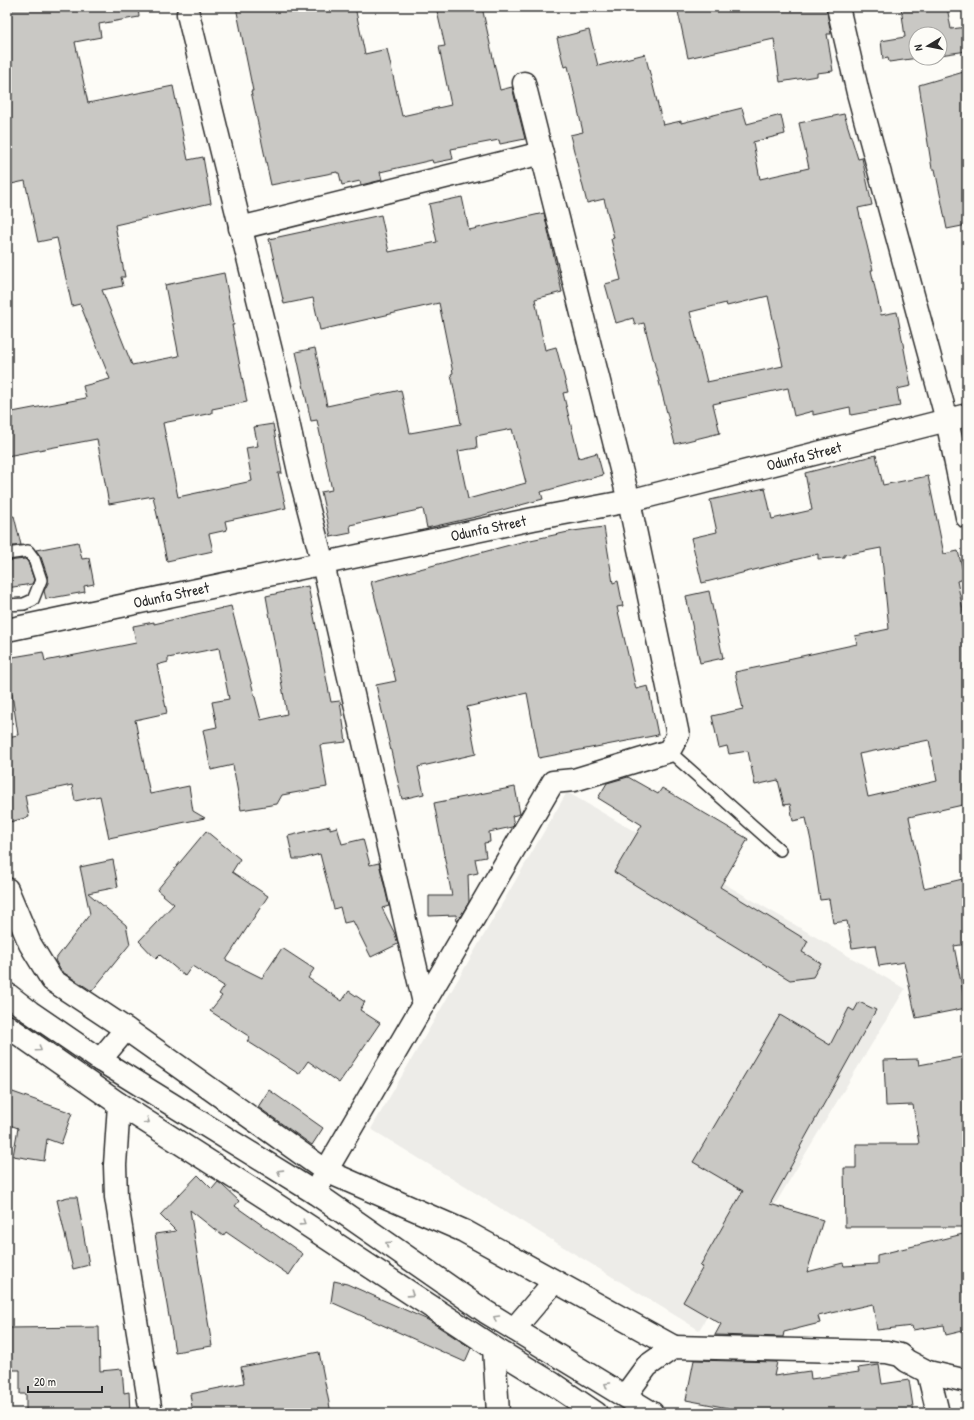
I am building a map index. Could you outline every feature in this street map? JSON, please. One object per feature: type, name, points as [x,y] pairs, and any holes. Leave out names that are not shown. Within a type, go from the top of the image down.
[{"type":"street","points":[[838,7],[858,93],[957,418],[967,517]]},
{"type":"street","points":[[188,14],[284,404],[300,476],[323,564],[424,1003]]},
{"type":"street","points":[[315,1193],[326,1171],[528,827],[542,798],[553,782],[574,780],[669,751],[678,735],[629,501],[524,83]]},
{"type":"street","points":[[240,228],[542,153]]},
{"type":"street","name":"Odunfa Street","points":[[7,630],[533,519],[629,501],[957,418]]},
{"type":"street","points":[[7,889],[30,944],[52,980],[126,1029],[326,1171],[464,1232],[674,1347],[887,1352],[900,1355],[928,1372],[967,1381]]},
{"type":"street","points":[[7,994],[30,1012],[100,1060],[315,1193],[486,1312],[652,1413]]},
{"type":"street","points":[[7,1026],[119,1104],[596,1413]]},
{"type":"street","points":[[100,1060],[126,1029]]},
{"type":"street","points":[[119,1104],[115,1165],[116,1197],[151,1413]]},
{"type":"street","points":[[514,1329],[554,1282]]},
{"type":"street","points":[[625,1396],[647,1366],[674,1347]]},
{"type":"street","points":[[494,1348],[498,1413]]},
{"type":"street","points":[[928,1372],[938,1413]]},
{"type":"lane","points":[[7,554],[28,551],[34,559],[41,580],[33,600],[24,604],[7,605]]},
{"type":"lane","points":[[669,751],[780,850]]},
{"type":"shaded area","points":[[567,792],[905,989],[699,1330],[371,1129]]},
{"type":"building","points":[[7,7],[138,7],[139,17],[99,24],[101,37],[75,42],[88,103],[173,86],[188,160],[203,157],[211,203],[115,225],[125,277],[121,277],[123,286],[102,290],[132,365],[179,356],[165,285],[224,273],[234,325],[232,325],[247,402],[212,409],[212,413],[163,423],[178,497],[252,481],[246,448],[258,446],[254,427],[273,424],[282,473],[278,473],[286,508],[225,521],[227,530],[209,534],[213,551],[167,561],[153,496],[109,504],[97,439],[7,456],[7,413],[86,398],[83,386],[110,379],[80,304],[72,306],[57,238],[38,242],[25,181],[7,185]]},
{"type":"building","points":[[236,7],[355,7],[365,54],[387,49],[402,116],[451,105],[439,47],[445,46],[436,7],[482,7],[500,90],[512,87],[525,139],[500,144],[499,140],[451,149],[453,159],[433,163],[432,160],[380,172],[382,180],[361,185],[360,181],[342,185],[339,173],[337,172],[271,185],[251,91],[253,91]]},
{"type":"building","points":[[677,7],[826,7],[831,34],[827,34],[833,71],[817,73],[817,76],[780,82],[774,39],[688,58]]},
{"type":"building","points":[[901,7],[947,7],[951,29],[967,27],[967,51],[948,54],[948,26],[908,26],[908,59],[889,62],[888,58],[883,59],[881,41],[905,37]]},
{"type":"building","points":[[589,30],[598,66],[645,54],[663,125],[681,121],[681,123],[742,108],[747,124],[781,115],[785,134],[753,142],[760,179],[809,168],[799,123],[844,114],[858,159],[862,158],[872,205],[858,208],[873,270],[871,270],[881,315],[897,312],[911,386],[897,389],[900,406],[851,415],[850,407],[813,415],[813,411],[794,416],[788,388],[713,404],[720,433],[675,444],[644,323],[635,325],[633,318],[616,323],[605,284],[621,280],[611,239],[614,238],[604,199],[587,203],[570,135],[583,132],[568,66],[564,67],[557,38]],"holes":[[[768,296],[783,366],[707,382],[690,312],[726,303],[727,306]]]},
{"type":"building","points":[[967,71],[967,225],[947,229],[935,169],[932,169],[919,85]]},
{"type":"building","points":[[462,197],[469,230],[544,213],[562,292],[535,299],[545,350],[556,347],[568,392],[563,393],[579,458],[597,453],[603,475],[541,492],[543,499],[480,516],[427,528],[423,509],[350,525],[351,533],[331,537],[321,492],[332,490],[317,420],[311,421],[296,352],[315,348],[327,406],[401,390],[410,433],[461,424],[451,374],[453,373],[439,303],[320,330],[313,298],[284,304],[269,239],[381,215],[389,252],[437,242],[429,204]],"holes":[[[512,429],[526,483],[468,499],[458,451],[477,448],[476,436]]]},
{"type":"building","points":[[876,455],[883,485],[928,476],[944,554],[958,551],[965,579],[957,581],[967,630],[967,804],[909,817],[924,888],[967,878],[967,944],[954,946],[966,1008],[916,1018],[904,962],[879,966],[875,945],[852,948],[847,921],[833,923],[829,899],[820,900],[806,818],[793,821],[790,804],[784,805],[778,780],[755,785],[748,751],[729,754],[727,746],[719,748],[712,716],[743,709],[735,672],[857,644],[855,636],[889,629],[881,548],[844,555],[844,557],[818,559],[818,554],[702,583],[691,538],[717,532],[710,500],[765,488],[772,519],[812,510],[805,473]],"holes":[[[929,740],[937,781],[868,797],[859,754]]]},
{"type":"building","points":[[14,516],[21,545],[7,547],[7,517]]},
{"type":"building","points":[[604,527],[613,583],[618,581],[623,606],[617,607],[636,689],[648,686],[658,735],[539,758],[527,693],[467,707],[476,754],[418,767],[424,794],[402,799],[376,685],[396,681],[371,582],[521,542],[573,531]]},
{"type":"building","points":[[78,542],[82,559],[89,558],[94,584],[84,586],[85,592],[46,599],[44,591],[48,583],[48,578],[41,557],[36,550]]},
{"type":"building","points":[[25,559],[28,562],[34,580],[32,584],[7,588],[7,561]]},
{"type":"building","points":[[308,586],[331,702],[340,701],[346,742],[320,745],[327,787],[282,795],[277,804],[241,810],[233,765],[211,770],[203,730],[217,727],[212,702],[229,699],[219,648],[168,658],[168,662],[157,665],[167,713],[135,720],[150,794],[189,786],[193,811],[205,818],[109,838],[100,796],[75,801],[72,785],[25,795],[29,817],[10,822],[7,809],[7,737],[18,735],[12,694],[10,695],[7,679],[7,658],[43,652],[45,661],[136,643],[133,626],[154,622],[154,624],[231,606],[261,720],[287,714],[266,596]]},
{"type":"building","points":[[709,591],[723,658],[700,663],[686,596]]},
{"type":"building","points":[[628,777],[658,794],[662,788],[748,839],[720,887],[808,941],[802,952],[821,963],[813,977],[790,980],[614,872],[642,825],[598,798],[607,783]]},
{"type":"building","points":[[515,787],[520,814],[512,816],[514,825],[512,827],[489,832],[490,842],[484,843],[486,857],[475,859],[478,873],[468,875],[469,902],[457,922],[456,915],[429,916],[429,896],[452,896],[434,803]]},
{"type":"building","points":[[330,826],[330,829],[337,827],[342,844],[363,839],[370,865],[379,863],[389,906],[382,908],[395,934],[398,944],[371,957],[353,921],[344,923],[340,907],[334,909],[320,854],[302,859],[293,859],[288,836]]},
{"type":"building","points":[[206,831],[240,859],[232,872],[268,896],[226,960],[262,978],[282,948],[314,969],[308,978],[342,1001],[349,991],[365,1002],[360,1010],[380,1023],[339,1083],[308,1061],[299,1074],[247,1041],[250,1037],[210,1011],[222,996],[219,994],[224,986],[192,966],[185,976],[160,955],[156,959],[139,941],[174,904],[157,890]]},
{"type":"building","points":[[113,860],[118,887],[88,893],[126,925],[130,944],[92,991],[61,971],[55,960],[90,914],[80,867]]},
{"type":"building","points":[[859,1002],[876,1010],[770,1204],[823,1220],[807,1272],[843,1263],[844,1266],[877,1264],[877,1255],[967,1233],[967,1330],[946,1335],[944,1325],[913,1330],[912,1326],[877,1330],[873,1304],[818,1316],[820,1323],[784,1332],[783,1337],[715,1335],[721,1324],[683,1302],[703,1267],[700,1266],[743,1191],[693,1162],[780,1015],[830,1045],[849,1008],[854,1011]]},
{"type":"building","points":[[967,1056],[967,1227],[845,1227],[844,1168],[856,1168],[856,1144],[919,1144],[913,1105],[886,1106],[884,1060],[918,1059],[919,1065]]},
{"type":"building","points":[[7,1090],[72,1113],[61,1144],[47,1139],[44,1161],[13,1156],[18,1128],[7,1124]]},
{"type":"building","points":[[269,1090],[323,1128],[312,1145],[258,1107]]},
{"type":"building","points":[[198,1175],[212,1189],[218,1182],[222,1185],[239,1201],[235,1206],[303,1254],[289,1275],[226,1232],[223,1236],[190,1210],[212,1346],[175,1352],[155,1234],[176,1231],[160,1215]]},
{"type":"building","points":[[68,1197],[77,1197],[89,1265],[73,1269],[57,1200]]},
{"type":"building","points":[[334,1281],[347,1284],[428,1320],[471,1348],[465,1362],[331,1302]]},
{"type":"building","points":[[99,1327],[100,1371],[122,1369],[124,1393],[129,1392],[130,1413],[26,1413],[26,1394],[20,1394],[20,1370],[7,1370],[7,1328]]},
{"type":"building","points":[[319,1352],[331,1413],[193,1413],[190,1394],[244,1383],[241,1367]]},
{"type":"building","points":[[694,1360],[777,1362],[774,1376],[810,1371],[811,1379],[859,1372],[858,1368],[879,1365],[882,1384],[909,1380],[914,1413],[727,1413],[728,1408],[686,1400]]}]
